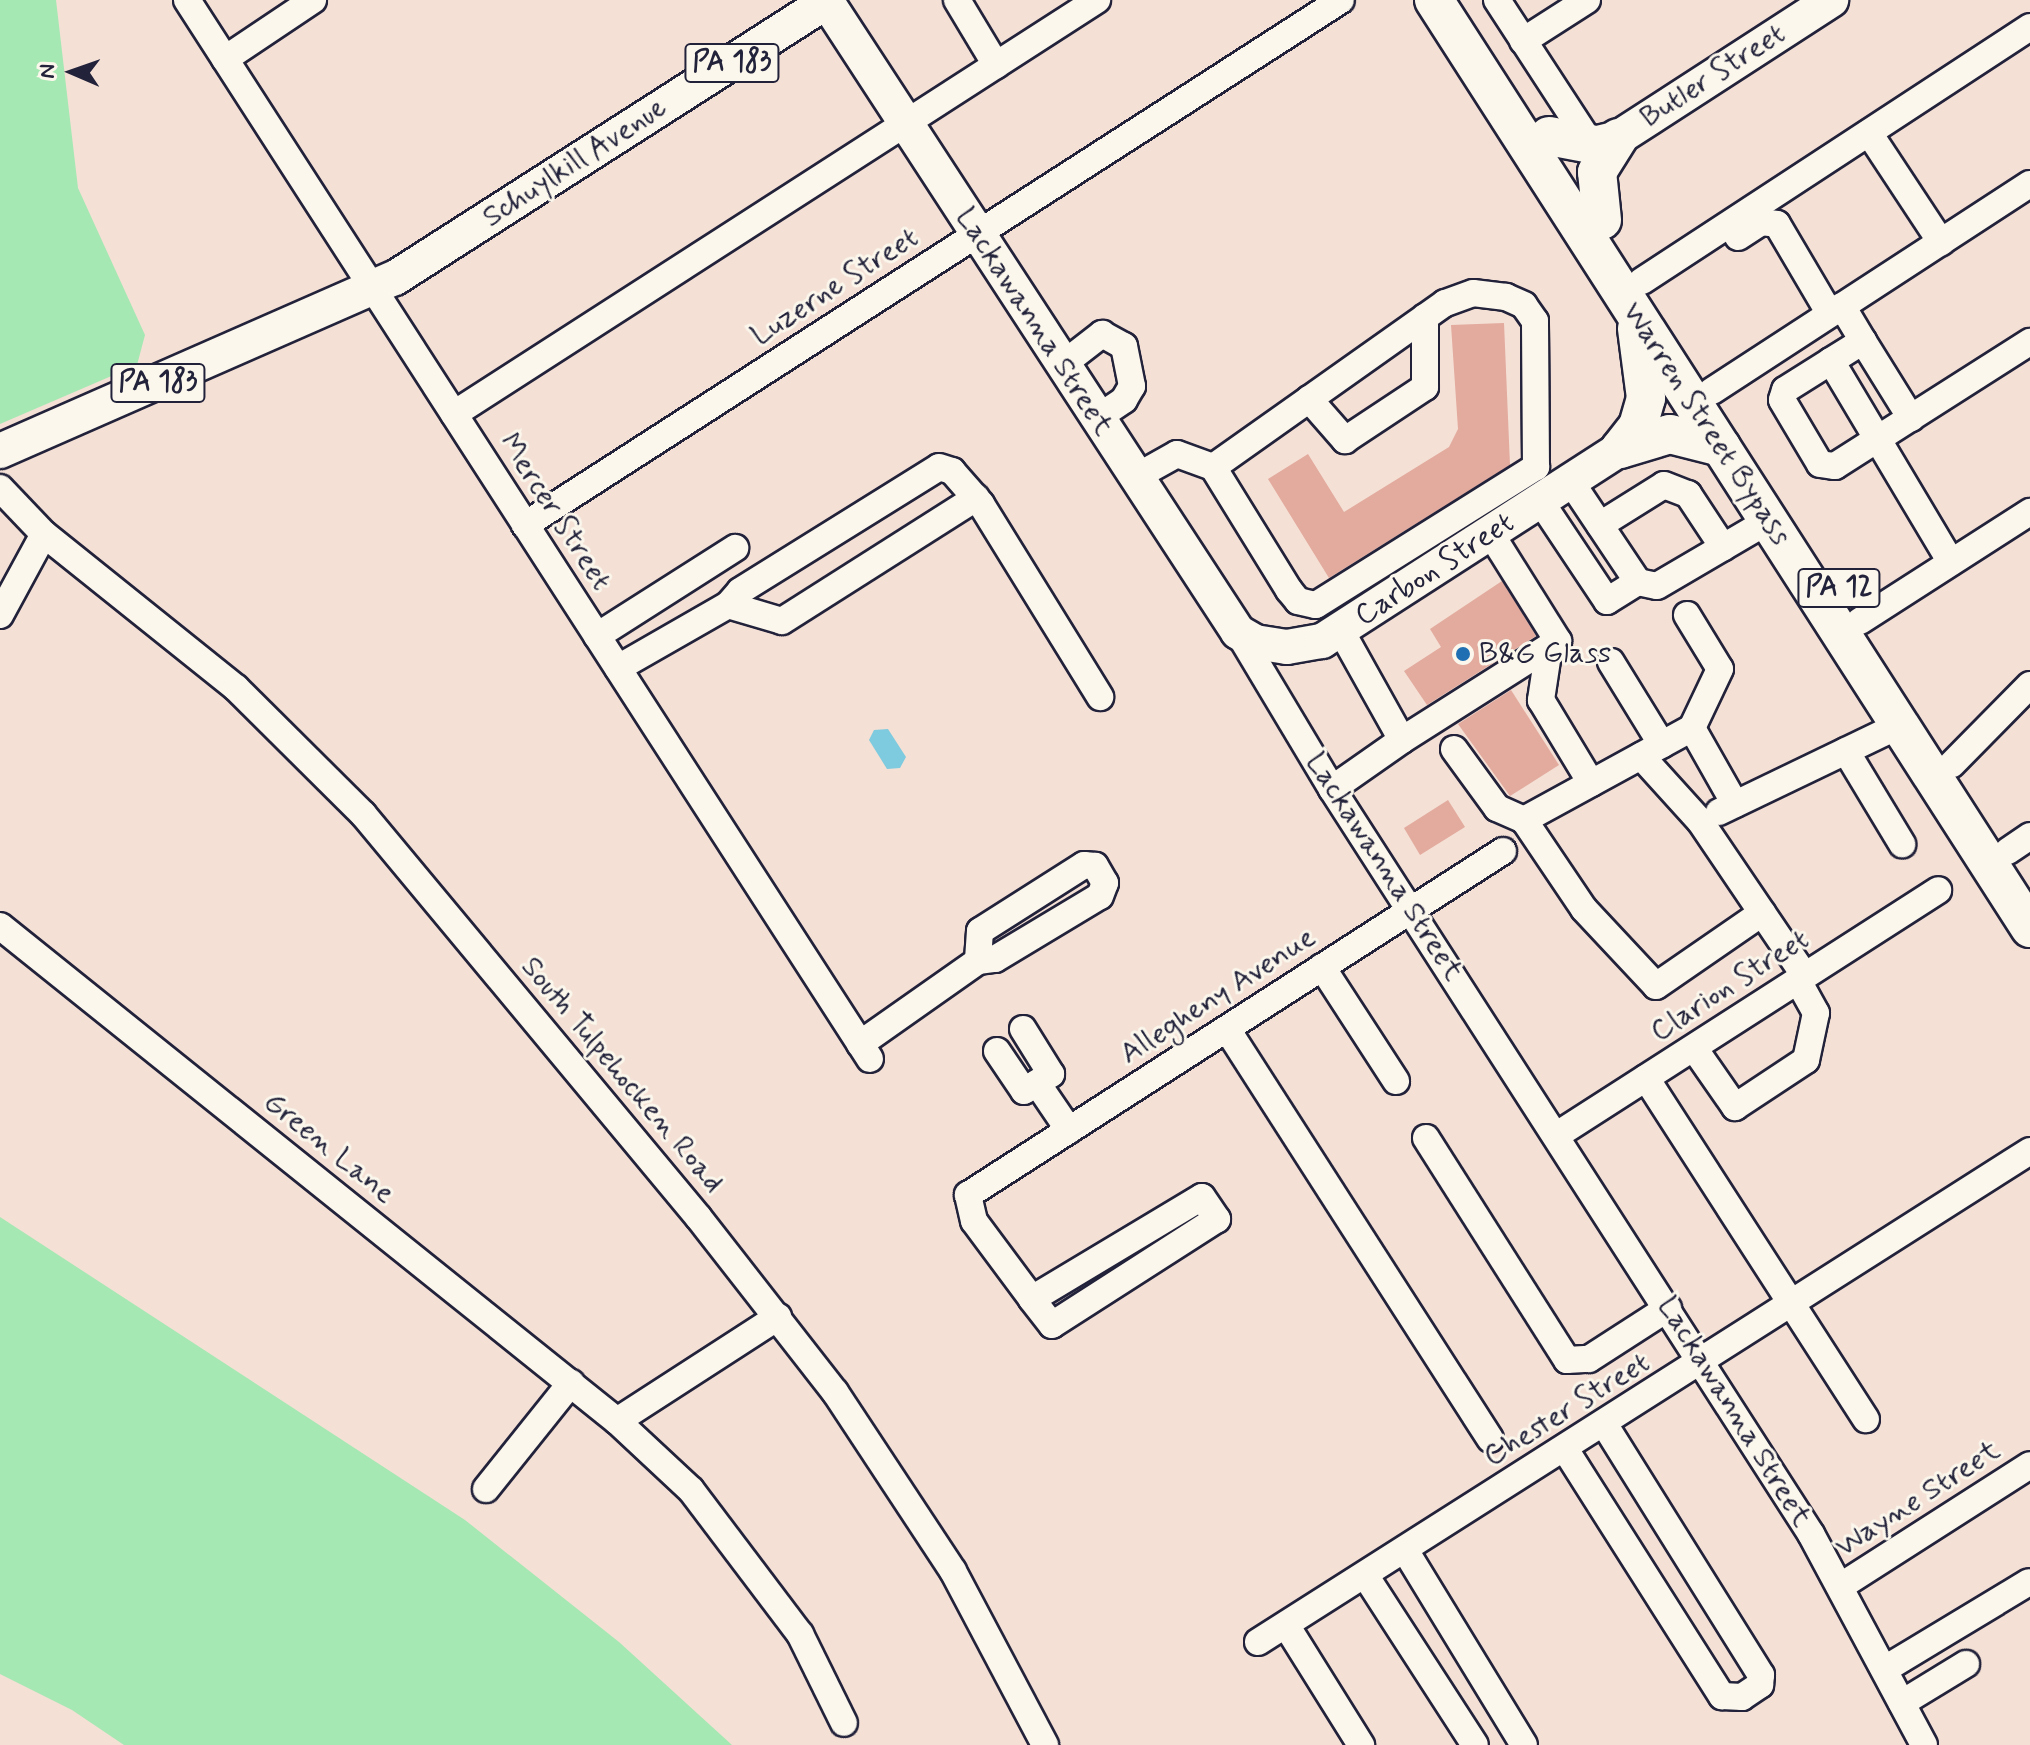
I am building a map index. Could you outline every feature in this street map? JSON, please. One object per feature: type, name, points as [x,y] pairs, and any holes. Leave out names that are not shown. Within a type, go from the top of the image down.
[{"type":"highway","name":"Warren Street Bypass","points":[[1434,0],[1539,142],[1602,220],[1638,296],[1721,447],[2030,928]]},
{"type":"highway","name":"Warren Street Bypass","points":[[1461,0],[1539,142],[1638,296],[1712,391],[1952,764],[2019,844],[2030,885]]},
{"type":"highway","points":[[1539,142],[1605,141],[1597,172],[1602,220]]},
{"type":"highway","points":[[1620,449],[1638,426],[1646,398],[1638,296]]},
{"type":"highway","points":[[1620,449],[1670,434],[1721,447]]},
{"type":"main road","name":"Butler Street","points":[[1605,141],[1831,0]]},
{"type":"main road","name":"Lackawanna Street","points":[[827,1],[1134,478],[1238,632]]},
{"type":"main road","name":"Schuylkill Avenue","points":[[0,451],[373,288],[827,1]]},
{"type":"main road","name":"Carbon Street","points":[[1238,632],[1255,642],[1287,647],[1322,641],[1620,449]]},
{"type":"street","name":"Mercer Street","points":[[187,0],[865,1052],[978,961]]},
{"type":"street","points":[[225,59],[313,0]]},
{"type":"street","points":[[957,0],[996,65]]},
{"type":"street","points":[[454,414],[1097,0]]},
{"type":"street","name":"Luzerne Street","points":[[525,525],[1341,0]]},
{"type":"street","points":[[1497,0],[1523,41],[1605,141]]},
{"type":"street","points":[[1523,41],[1587,0]]},
{"type":"street","points":[[1638,296],[1869,133],[2030,27]]},
{"type":"street","points":[[1869,133],[1941,242]]},
{"type":"street","points":[[1712,391],[2030,184]]},
{"type":"street","points":[[1688,270],[1761,222],[1777,224],[1836,310],[1863,341],[1911,418]]},
{"type":"street","points":[[1134,478],[1177,454],[1213,467],[1289,590],[1298,601],[1316,605],[1536,467],[1535,321],[1524,305],[1473,293],[1425,317],[1213,467]]},
{"type":"street","points":[[1309,399],[1345,440],[1425,387],[1425,317]]},
{"type":"street","points":[[1062,365],[1102,334],[1124,346],[1132,386],[1124,400],[1096,419]]},
{"type":"street","points":[[1863,341],[1785,390],[1782,400],[1820,464],[1835,466],[2030,342]]},
{"type":"street","points":[[1831,361],[1951,562]]},
{"type":"street","points":[[618,668],[728,605],[740,591],[930,469],[952,471],[976,498],[1100,697]]},
{"type":"street","points":[[1571,482],[1638,582]]},
{"type":"street","points":[[1600,525],[1664,485],[1688,494],[1723,547]]},
{"type":"street","name":"South Tulpehocken Road","points":[[0,488],[44,534],[236,688],[363,814],[778,1317],[917,1512],[1045,1745]]},
{"type":"street","points":[[728,605],[782,621],[976,498]]},
{"type":"street","points":[[1541,502],[1607,601],[1638,582],[1657,586],[1768,521]]},
{"type":"street","points":[[1860,621],[2030,512]]},
{"type":"street","points":[[0,615],[44,534]]},
{"type":"street","points":[[1491,534],[1554,644],[1541,700],[1591,783]]},
{"type":"street","points":[[597,636],[735,548]]},
{"type":"street","points":[[1524,820],[1692,728],[1720,669],[1687,615]]},
{"type":"street","points":[[1341,631],[1402,740]]},
{"type":"street","name":"Lackawanna Street","points":[[1238,632],[1332,789],[1703,1362],[1841,1586],[1924,1745]]},
{"type":"street","points":[[1332,789],[1402,740],[1554,644]]},
{"type":"street","points":[[1611,662],[1651,750],[1762,913],[1801,978],[1816,1013],[1806,1060],[1735,1107],[1694,1048]]},
{"type":"street","points":[[1952,764],[2030,685]]},
{"type":"street","points":[[1700,821],[1900,725]]},
{"type":"street","points":[[1692,728],[1735,804]]},
{"type":"street","points":[[1454,749],[1497,808],[1524,820],[1584,909],[1656,986],[1762,913]]},
{"type":"street","points":[[1846,751],[1902,844]]},
{"type":"street","name":"Allegheny Avenue","points":[[1032,1299],[974,1221],[968,1195],[1503,851]]},
{"type":"street","points":[[1084,865],[1095,866],[1105,883],[1100,896],[1006,953],[978,961],[980,931],[1084,865]]},
{"type":"street","name":"Clarion Street","points":[[1557,1135],[1938,890]]},
{"type":"street","name":"Green Lane","points":[[0,926],[571,1383],[691,1490],[732,1539],[800,1634],[844,1723]]},
{"type":"street","points":[[1322,967],[1396,1081]]},
{"type":"street","points":[[997,1051],[1024,1091],[1051,1074],[1023,1029]]},
{"type":"street","points":[[1227,1029],[1490,1439]]},
{"type":"street","points":[[1646,1078],[1866,1419]]},
{"type":"street","points":[[1037,1083],[1069,1130]]},
{"type":"street","points":[[1426,1138],[1567,1360],[1589,1359],[1668,1308]]},
{"type":"street","name":"Chester Street","points":[[1258,1642],[1703,1362],[2030,1151]]},
{"type":"street","points":[[1202,1197],[1217,1219],[1052,1325],[1032,1299],[1202,1197]]},
{"type":"street","points":[[617,1421],[778,1317]]},
{"type":"street","points":[[486,1489],[571,1383]]},
{"type":"street","points":[[1565,1449],[1722,1696],[1742,1697],[1760,1685],[1761,1675],[1604,1424]]},
{"type":"street","name":"Wayne Street","points":[[1841,1586],[2030,1465]]},
{"type":"street","points":[[1405,1550],[1524,1745]]},
{"type":"street","points":[[1365,1575],[1475,1745]]},
{"type":"street","points":[[1885,1669],[2029,1582]]},
{"type":"street","points":[[1286,1625],[1361,1745]]},
{"type":"street","points":[[1902,1703],[1966,1664]]},
{"type":"green space","points":[[0,0],[56,0],[78,188],[145,335],[137,365],[0,424]]},
{"type":"green space","points":[[0,1217],[465,1520],[619,1642],[732,1745],[124,1745],[72,1710],[0,1674]]},
{"type":"water","points":[[888,729],[906,757],[900,768],[887,769],[869,740],[874,730]]},
{"type":"building","points":[[1504,323],[1510,465],[1329,578],[1268,479],[1308,454],[1344,512],[1449,447],[1458,429],[1451,325]]},
{"type":"building","points":[[1502,581],[1536,636],[1427,705],[1404,671],[1441,647],[1430,629]]},
{"type":"building","points":[[1511,690],[1559,765],[1510,796],[1458,724]]},
{"type":"building","points":[[1448,800],[1465,827],[1420,855],[1404,828]]},
{"type":"place","name":"B&G Glass","points":[[1463,654]]}]
